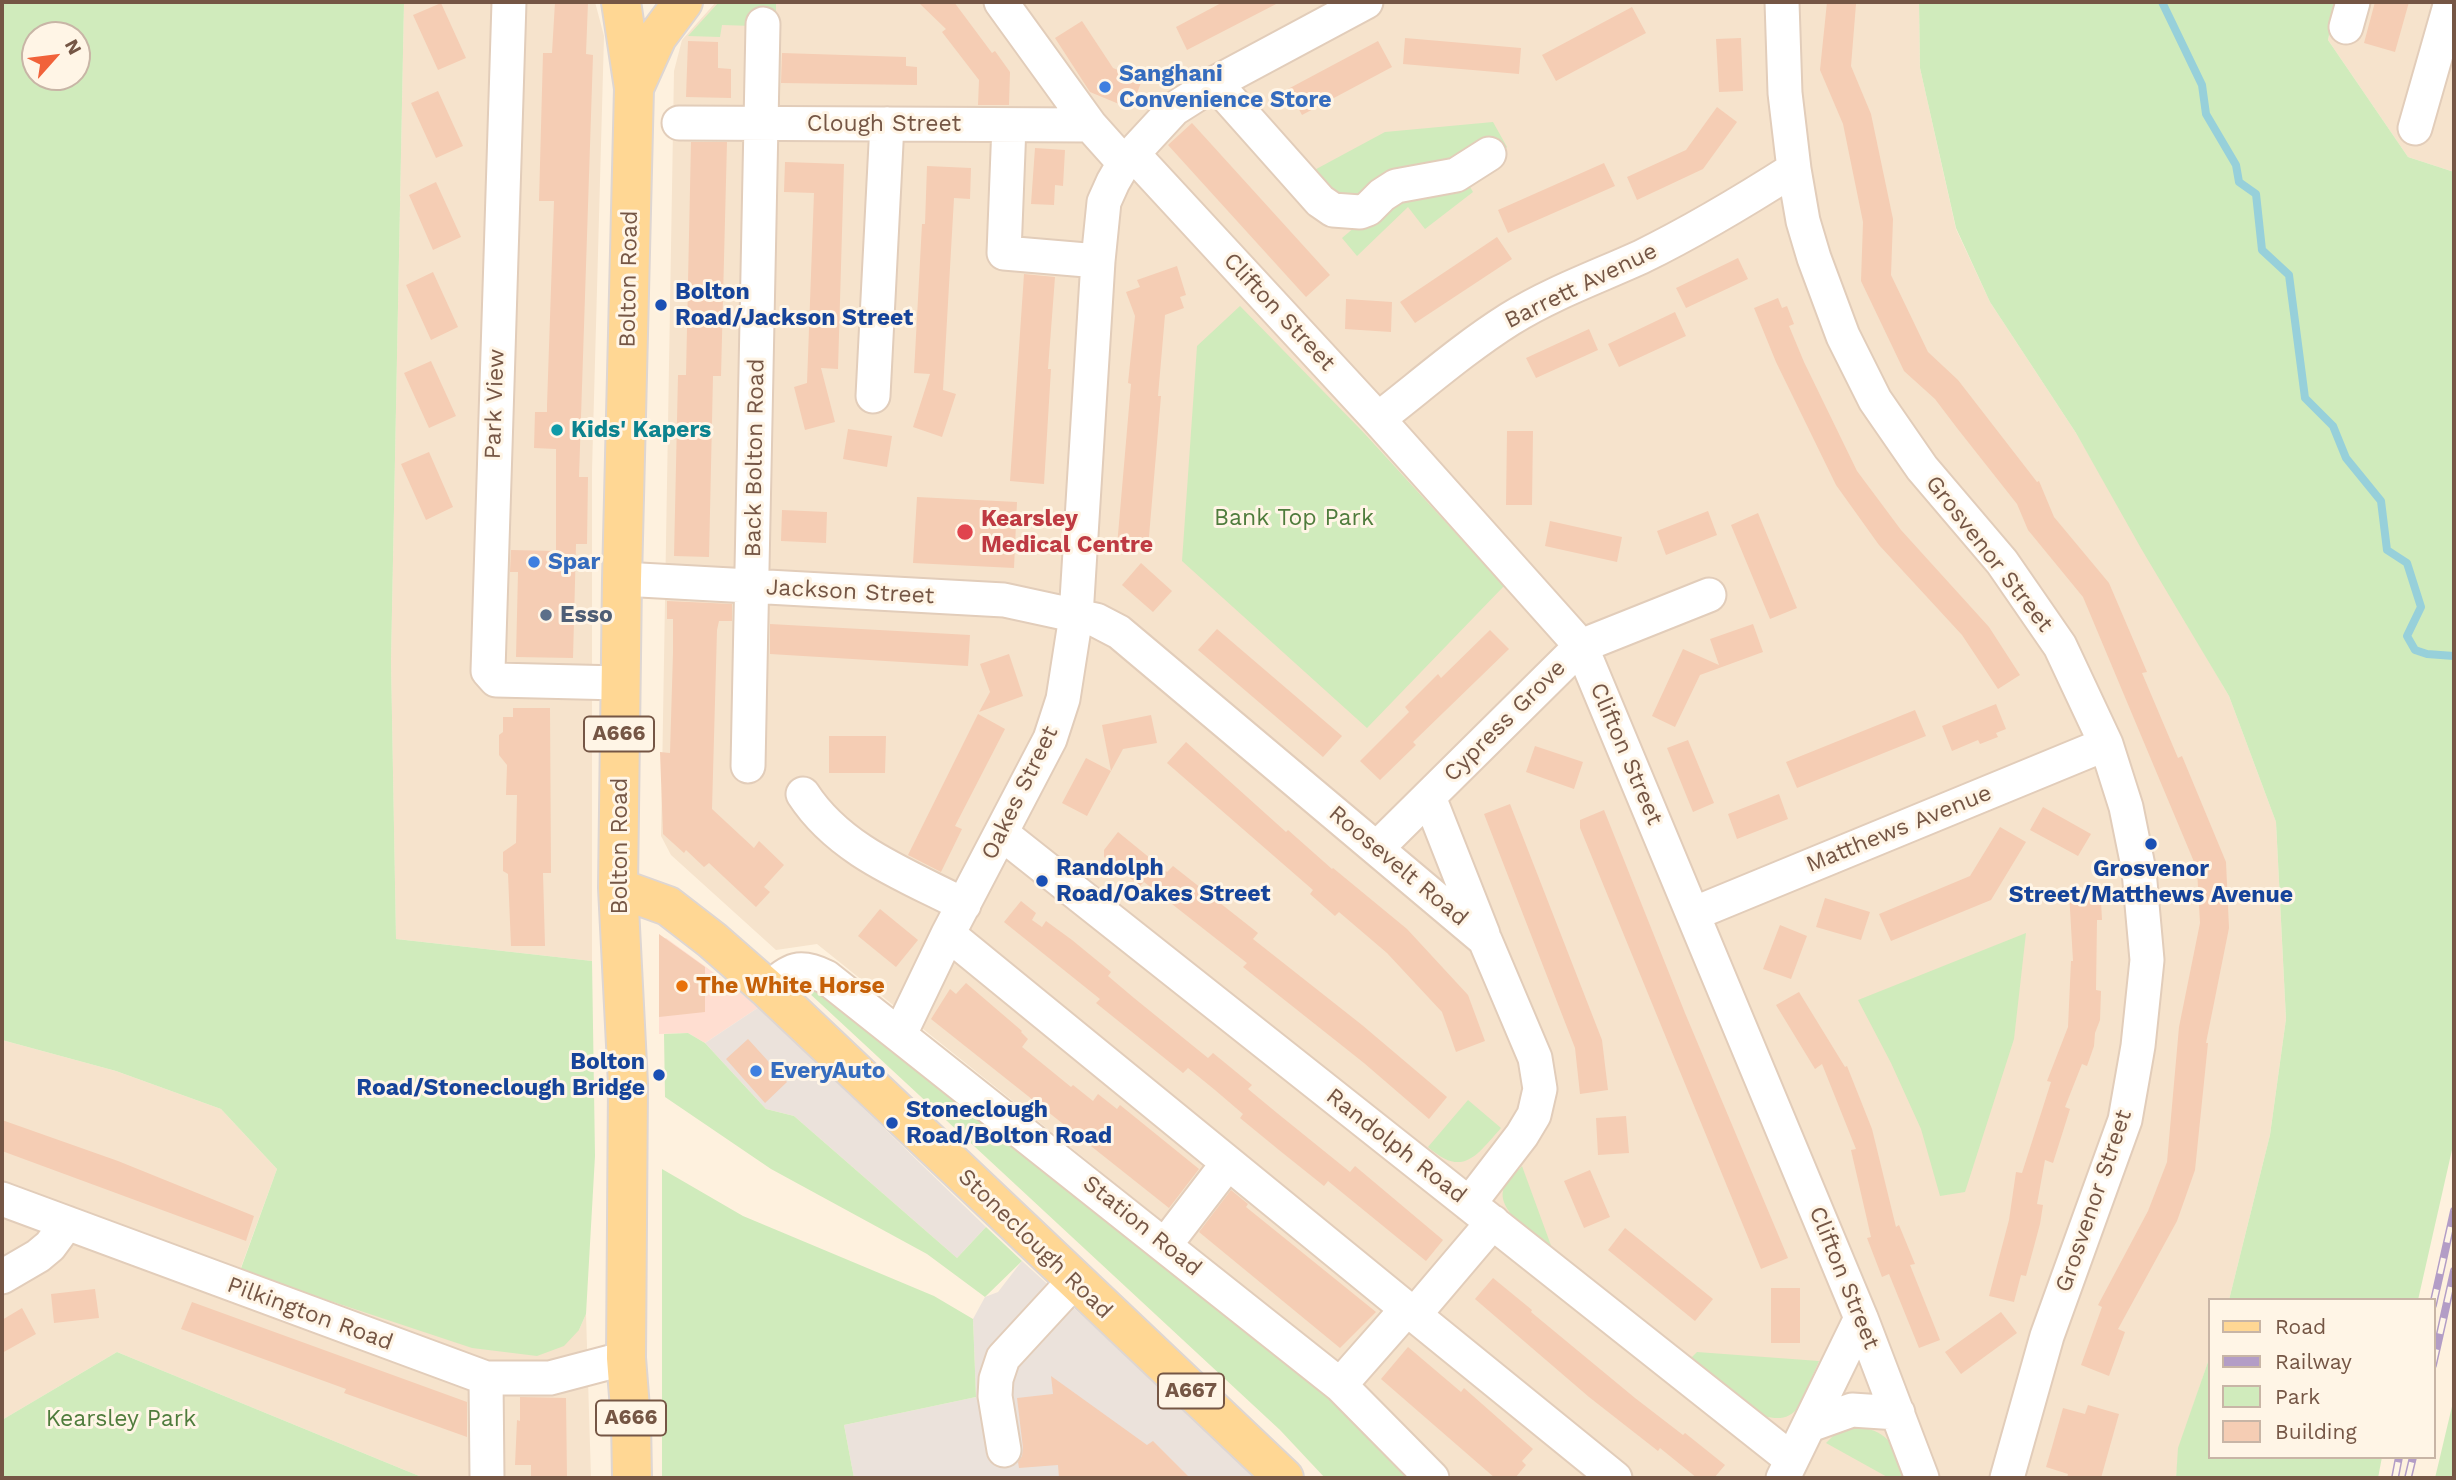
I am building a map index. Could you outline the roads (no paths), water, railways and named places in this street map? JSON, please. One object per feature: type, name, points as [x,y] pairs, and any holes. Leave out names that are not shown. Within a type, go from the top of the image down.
[{"type":"main road","name":"Bolton Road","points":[[621,2],[634,88],[622,579],[618,888],[628,1084],[626,1359],[632,1478]]},
{"type":"main road","name":"Bolton Road","points":[[634,88],[657,37],[683,2]]},
{"type":"main road","name":"Stoneclough Road","points":[[618,888],[668,906],[768,989],[1284,1478]]},
{"type":"street","name":"Park View","points":[[509,2],[488,671],[496,680],[620,683]]},
{"type":"street","name":"Oakes Street","points":[[900,1034],[948,934],[1050,739],[1063,699],[1076,616],[1098,261],[1104,202],[1112,182],[1174,109],[1215,83],[1366,2]]},
{"type":"street","name":"Grosvenor Street","points":[[1782,2],[1785,93],[1803,221],[1843,336],[1875,400],[1922,468],[2002,562],[2060,646],[2106,744],[2126,807],[2139,871],[2147,960],[2138,1046],[2125,1119],[2047,1336],[2007,1478]]},
{"type":"street","points":[[2416,128],[2451,2]]},
{"type":"street","name":"Clifton Street","points":[[1007,4],[1090,125],[1129,159],[1378,419],[1581,646],[1861,1318],[1922,1478]]},
{"type":"street","name":"Back Bolton Road","points":[[748,766],[762,24]]},
{"type":"street","points":[[1215,83],[1320,201],[1333,210],[1360,212],[1368,209],[1396,186],[1456,175],[1489,154]]},
{"type":"street","name":"Clough Street","points":[[679,123],[1090,125]]},
{"type":"street","points":[[873,396],[887,124]]},
{"type":"street","points":[[1009,125],[1004,253],[1098,261]]},
{"type":"street","name":"Barrett Avenue","points":[[1378,419],[1511,318],[1563,290],[1638,258],[1716,219],[1794,169]]},
{"type":"street","name":"Jackson Street","points":[[622,579],[1004,600],[1076,616]]},
{"type":"street","points":[[1581,646],[1709,595]]},
{"type":"street","name":"Roosevelt Road","points":[[1076,616],[1096,620],[1119,632],[1485,940],[1535,1058],[1540,1089],[1534,1115],[1481,1213],[1410,1312],[1340,1385]]},
{"type":"street","name":"Cypress Grove","points":[[1377,847],[1581,646]]},
{"type":"street","name":"Matthews Avenue","points":[[1693,914],[2106,744]]},
{"type":"street","points":[[803,794],[836,833],[875,860],[964,905]]},
{"type":"street","name":"Cypress Grove","points":[[1429,797],[1485,940]]},
{"type":"street","name":"Randolph Road","points":[[1001,833],[1481,1213],[1787,1469]]},
{"type":"street","points":[[948,934],[1615,1478]]},
{"type":"street","name":"Station Road","points":[[768,989],[797,968],[811,970],[826,977],[1340,1385],[1432,1478]]},
{"type":"street","points":[[1165,1245],[1228,1163]]},
{"type":"street","name":"Pilkington Road","points":[[2,1199],[486,1378],[550,1378],[626,1359]]},
{"type":"street","points":[[2,1277],[38,1256],[50,1246],[67,1223]]},
{"type":"street","points":[[1004,1450],[995,1396],[996,1380],[1003,1358],[1074,1281]]},
{"type":"street","points":[[1787,1469],[1861,1318]]},
{"type":"street","points":[[486,1378],[486,1478]]},
{"type":"street","points":[[1810,1425],[1852,1410],[1898,1413]]},
{"type":"waterway","points":[[2162,2],[2202,85],[2206,114],[2236,165],[2239,182],[2256,194],[2262,250],[2289,275],[2305,398],[2333,426],[2346,458],[2381,501],[2387,550],[2407,563],[2421,607],[2407,636],[2415,650],[2427,654],[2454,656]]},
{"type":"railway","points":[[2435,1298],[2454,1211]]},
{"type":"railway","points":[[2435,1356],[2454,1271]]},
{"type":"railway","points":[[2395,1478],[2399,1459]]},
{"type":"railway","points":[[2408,1478],[2413,1459]]},
{"type":"place","name":"Sanghani Convenience Store","points":[[1105,87]]},
{"type":"place","name":"Bolton Road/Jackson Street","points":[[661,305]]},
{"type":"place","name":"Kids' Kapers","points":[[557,430]]},
{"type":"place","name":"Kearsley Medical Centre","points":[[965,532]]},
{"type":"place","name":"Spar","points":[[534,562]]},
{"type":"place","name":"Esso","points":[[546,615]]},
{"type":"place","name":"Grosvenor Street/Matthews Avenue","points":[[2151,844]]},
{"type":"place","name":"Randolph Road/Oakes Street","points":[[1042,881]]},
{"type":"place","name":"The White Horse","points":[[682,986]]},
{"type":"place","name":"EveryAuto","points":[[756,1071]]},
{"type":"place","name":"Bolton Road/Stoneclough Bridge","points":[[659,1075]]},
{"type":"place","name":"Stoneclough Road/Bolton Road","points":[[892,1123]]},
{"type":"park label","name":"Bank Top Park","points":[[1294,518]]},
{"type":"park label","name":"Kearsley Park","points":[[121,1419]]}]
